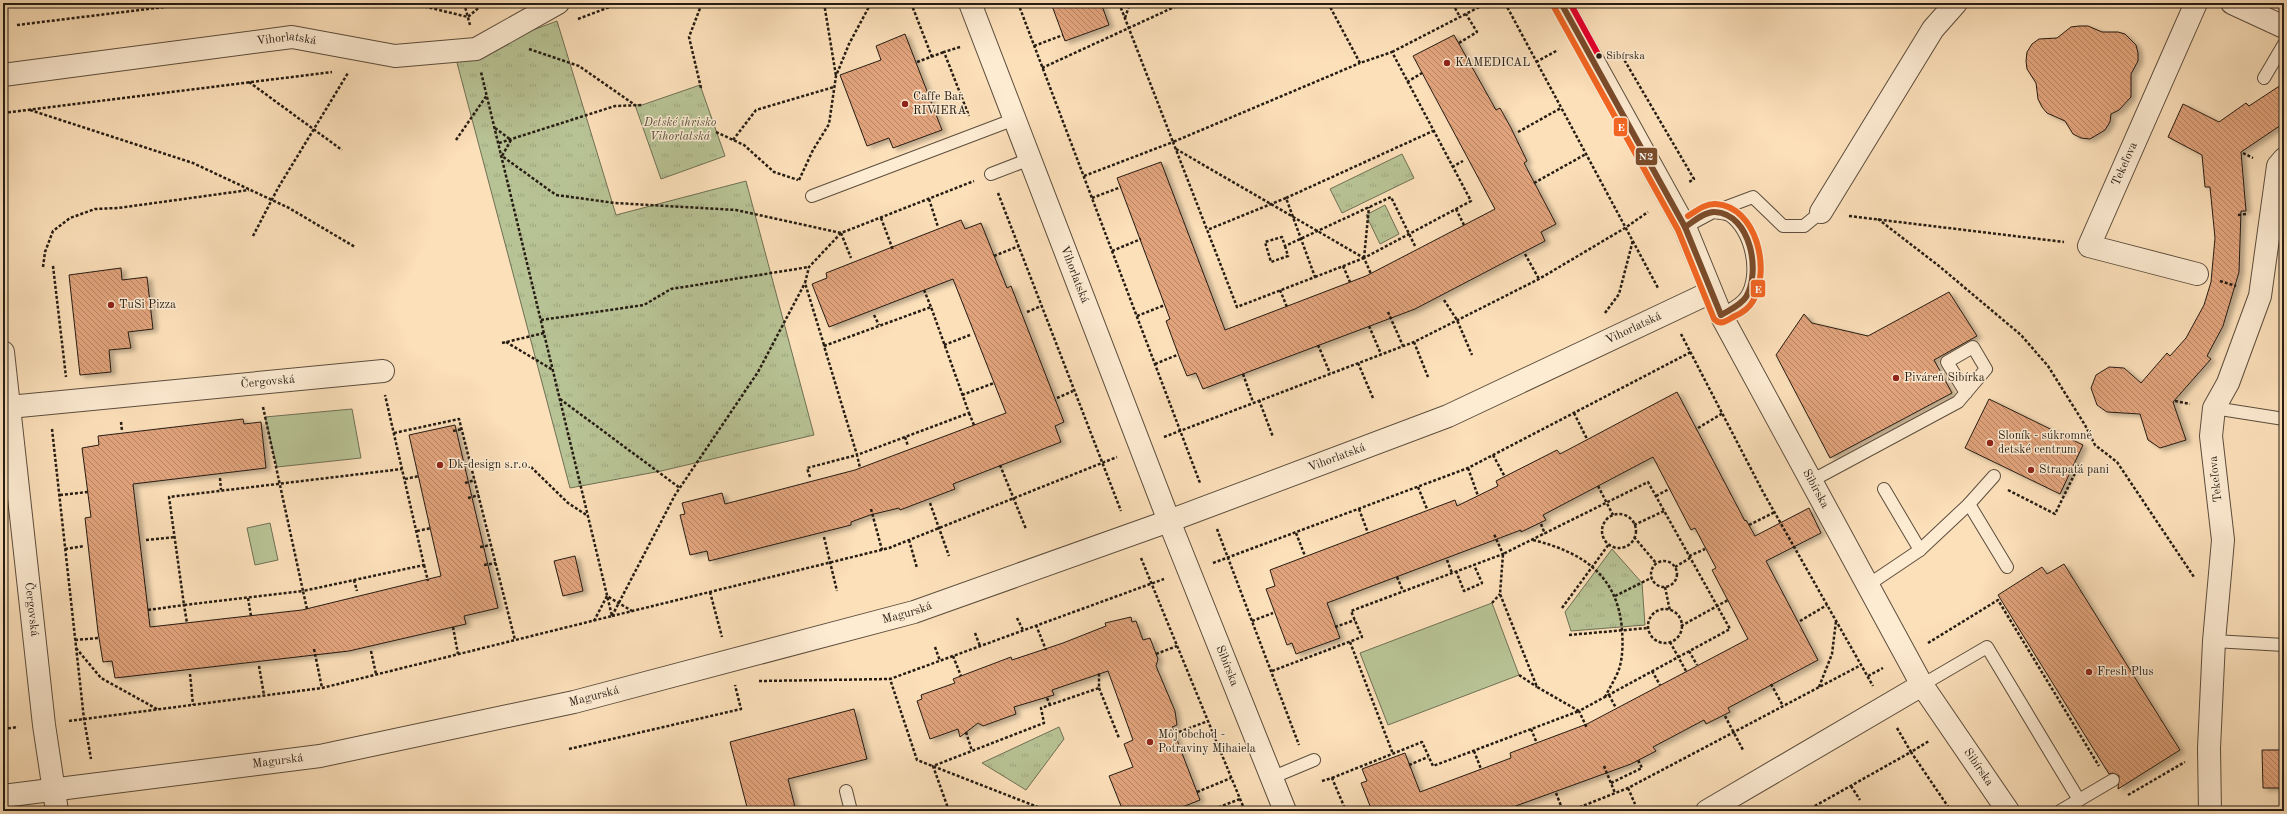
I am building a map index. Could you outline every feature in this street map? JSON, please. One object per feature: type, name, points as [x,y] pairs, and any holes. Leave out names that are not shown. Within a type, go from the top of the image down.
[{"type":"street","name":"Vihorlatská","points":[[3,75],[292,37],[395,56],[476,50],[558,3]]},
{"type":"street","name":"Vihorlatská","points":[[970,3],[1168,522],[1448,416],[1711,292]]},
{"type":"street","points":[[1561,3],[1685,227],[1711,292]]},
{"type":"street","points":[[1821,212],[1932,30],[1956,3]]},
{"type":"street","name":"Tekeľova","points":[[2089,246],[2196,3]]},
{"type":"street","points":[[2232,3],[2284,27]]},
{"type":"street","name":"Tekeľova","points":[[2210,811],[2209,748],[2214,641],[2223,540],[2211,436],[2214,408],[2228,383],[2260,296],[2282,164]]},
{"type":"street","points":[[2089,246],[2207,277]]},
{"type":"street","name":"Sibírska","points":[[1711,292],[1721,315],[1922,685],[2008,811]]},
{"type":"street","name":"Čergovská","points":[[3,352],[44,725],[55,801]]},
{"type":"street","name":"Čergovská","points":[[9,407],[383,380]]},
{"type":"street","name":"Magurská","points":[[3,796],[55,801],[96,786],[320,756],[574,702],[914,612],[1168,522]]},
{"type":"street","name":"Sibírska","points":[[1168,522],[1284,811]]},
{"type":"street","points":[[1708,811],[1922,685]]},
{"type":"lane","points":[[2264,78],[2284,44]]},
{"type":"lane","points":[[812,196],[1015,119]]},
{"type":"lane","points":[[991,174],[1030,159]]},
{"type":"lane","points":[[1685,227],[1713,212],[1753,197],[1783,226],[1804,226],[1821,212]]},
{"type":"lane","points":[[1713,212],[1728,215],[1740,228],[1746,236],[1753,264],[1752,281],[1746,297],[1738,305],[1721,315]]},
{"type":"lane","points":[[1811,481],[1958,402],[1966,393]]},
{"type":"lane","points":[[2214,408],[2284,419]]},
{"type":"lane","points":[[1868,585],[1920,550],[1969,504],[1992,478]]},
{"type":"lane","points":[[1884,489],[1920,550]]},
{"type":"lane","points":[[1969,504],[2007,567]]},
{"type":"lane","points":[[2214,641],[2284,645]]},
{"type":"lane","points":[[1922,685],[1987,647],[2079,800]]},
{"type":"lane","points":[[1271,778],[1310,762]]},
{"type":"lane","points":[[2060,811],[2113,780]]},
{"type":"lane","points":[[846,791],[851,811]]},
{"type":"path","points":[[17,24],[197,3]]},
{"type":"path","points":[[410,3],[468,17]]},
{"type":"path","points":[[464,3],[612,616]]},
{"type":"path","points":[[468,17],[484,3]]},
{"type":"path","points":[[575,20],[620,3]]},
{"type":"path","points":[[701,88],[690,37],[702,3]]},
{"type":"path","points":[[824,3],[836,76]]},
{"type":"path","points":[[799,180],[813,150],[829,124],[836,76],[849,44],[871,3]]},
{"type":"path","points":[[911,3],[932,57]]},
{"type":"path","points":[[1018,3],[1252,622],[1272,671],[1310,762],[1314,783],[1332,778],[1422,742],[1433,766],[1474,751],[1580,711],[1730,629],[1648,482],[1503,554],[1351,611],[1362,637],[1272,671]]},
{"type":"path","points":[[1119,3],[1237,307],[1364,258],[1471,201],[1392,52]]},
{"type":"path","points":[[1125,18],[1130,3]]},
{"type":"path","points":[[1042,68],[1183,3]]},
{"type":"path","points":[[1328,3],[1360,63]]},
{"type":"path","points":[[1084,176],[1173,142],[1360,63],[1392,52],[1487,3]]},
{"type":"path","points":[[1506,3],[1633,240],[1775,512],[1911,752],[1951,811]]},
{"type":"path","points":[[1455,8],[1460,17]]},
{"type":"path","points":[[1458,43],[1477,32],[1466,14]]},
{"type":"path","points":[[1034,46],[1063,35]]},
{"type":"path","points":[[917,62],[983,38]]},
{"type":"path","points":[[527,48],[579,66],[635,105]]},
{"type":"path","points":[[944,52],[976,134]]},
{"type":"path","points":[[253,236],[272,200],[350,69],[343,70]]},
{"type":"path","points":[[3,113],[335,71]]},
{"type":"path","points":[[1407,82],[1422,73]]},
{"type":"path","points":[[249,82],[342,150]]},
{"type":"path","points":[[733,140],[756,110],[834,87]]},
{"type":"path","points":[[456,140],[487,95]]},
{"type":"path","points":[[499,143],[615,106],[642,105]]},
{"type":"path","points":[[1518,132],[1561,108]]},
{"type":"path","points":[[28,110],[193,163],[272,200],[355,247]]},
{"type":"path","points":[[495,127],[511,140]]},
{"type":"path","points":[[1207,230],[1286,198],[1433,131]]},
{"type":"path","points":[[716,132],[744,145],[774,172],[799,180],[812,196]]},
{"type":"path","points":[[502,156],[511,140]]},
{"type":"path","points":[[1176,149],[1364,258]]},
{"type":"path","points":[[1534,183],[1586,154]]},
{"type":"path","points":[[502,156],[556,195],[615,203],[736,210],[841,233]]},
{"type":"path","points":[[1452,167],[1463,161]]},
{"type":"path","points":[[3,729],[44,725],[322,688],[612,616],[680,488],[758,372],[805,283],[809,267],[841,233],[991,174],[1073,391],[1245,811]]},
{"type":"path","points":[[1092,198],[1121,187]]},
{"type":"path","points":[[43,268],[53,230],[70,218],[95,209],[118,208],[250,190]]},
{"type":"path","points":[[1285,246],[1391,197],[1415,246]]},
{"type":"path","points":[[1286,198],[1315,277]]},
{"type":"path","points":[[929,199],[938,227]]},
{"type":"path","points":[[1369,207],[1364,258],[1371,274]]},
{"type":"path","points":[[1456,209],[1464,225]]},
{"type":"path","points":[[1821,212],[2089,246]]},
{"type":"path","points":[[881,218],[893,250]]},
{"type":"path","points":[[1878,219],[1939,266],[2021,335],[2048,366],[2085,425],[2095,445],[2117,462],[2195,579]]},
{"type":"path","points":[[841,233],[851,258]]},
{"type":"path","points":[[1282,237],[1285,246],[1288,256],[1271,262],[1265,242],[1282,237]]},
{"type":"path","points":[[1112,251],[1141,239]]},
{"type":"path","points":[[1605,314],[1619,294],[1633,240]]},
{"type":"path","points":[[994,256],[1019,246]]},
{"type":"path","points":[[1525,254],[1539,279]]},
{"type":"path","points":[[53,266],[68,402]]},
{"type":"path","points":[[1343,266],[1350,282]]},
{"type":"path","points":[[541,320],[644,305],[671,290],[809,267]]},
{"type":"path","points":[[2207,277],[2235,286]]},
{"type":"path","points":[[805,283],[860,468]]},
{"type":"path","points":[[924,290],[974,425]]},
{"type":"path","points":[[1280,290],[1287,307]]},
{"type":"path","points":[[1444,300],[1457,320],[1472,355]]},
{"type":"path","points":[[1137,316],[1165,305]]},
{"type":"path","points":[[1027,312],[1041,306]]},
{"type":"path","points":[[824,346],[931,307]]},
{"type":"path","points":[[1388,312],[1403,346]]},
{"type":"path","points":[[874,315],[879,325]]},
{"type":"path","points":[[1368,326],[1381,354]]},
{"type":"path","points":[[502,343],[544,333]]},
{"type":"path","points":[[944,345],[970,335]]},
{"type":"path","points":[[506,342],[553,371]]},
{"type":"path","points":[[1414,342],[1428,377]]},
{"type":"path","points":[[1318,345],[1330,374]]},
{"type":"path","points":[[757,681],[890,679],[1151,583],[1228,558],[1468,468],[1691,352]]},
{"type":"path","points":[[1155,364],[1177,355]]},
{"type":"path","points":[[1358,363],[1373,398]]},
{"type":"path","points":[[1243,374],[1253,402]]},
{"type":"path","points":[[383,380],[404,480],[428,581]]},
{"type":"path","points":[[962,395],[994,383]]},
{"type":"path","points":[[1057,398],[1073,391]]},
{"type":"path","points":[[560,399],[680,488]]},
{"type":"path","points":[[1259,400],[1273,437]]},
{"type":"path","points":[[262,402],[307,609]]},
{"type":"path","points":[[810,477],[807,468],[857,455],[969,413]]},
{"type":"path","points":[[1574,413],[1588,439]]},
{"type":"path","points":[[1698,428],[1723,413]]},
{"type":"path","points":[[394,433],[459,419],[515,640]]},
{"type":"path","points":[[52,422],[84,719],[96,786]]},
{"type":"path","points":[[453,431],[462,429]]},
{"type":"path","points":[[905,437],[908,446]]},
{"type":"path","points":[[1493,455],[1505,477]]},
{"type":"path","points":[[1992,478],[2055,514],[2079,465]]},
{"type":"path","points":[[1000,466],[1026,529]]},
{"type":"path","points":[[531,467],[568,503],[588,516]]},
{"type":"path","points":[[1468,468],[1478,496]]},
{"type":"path","points":[[187,623],[169,497],[402,469]]},
{"type":"path","points":[[404,480],[419,476]]},
{"type":"path","points":[[220,478],[221,490]]},
{"type":"path","points":[[465,483],[475,480]]},
{"type":"path","points":[[1598,486],[1613,515]]},
{"type":"path","points":[[1418,487],[1427,509]]},
{"type":"path","points":[[1656,496],[1669,489]]},
{"type":"path","points":[[60,495],[88,492]]},
{"type":"path","points":[[468,498],[479,495]]},
{"type":"path","points":[[930,503],[949,556]]},
{"type":"path","points":[[872,509],[882,550]]},
{"type":"path","points":[[1359,509],[1368,533]]},
{"type":"path","points":[[1634,524],[1664,511]]},
{"type":"path","points":[[1749,525],[1775,512]]},
{"type":"path","points":[[1613,515],[1627,516],[1634,524],[1634,537],[1632,541],[1623,547],[1609,544],[1605,540],[1602,530],[1606,520],[1613,515]]},
{"type":"path","points":[[1541,524],[1545,534]]},
{"type":"path","points":[[417,531],[431,528]]},
{"type":"path","points":[[1296,533],[1305,556]]},
{"type":"path","points":[[1494,534],[1503,554],[1500,594],[1537,687]]},
{"type":"path","points":[[146,540],[175,537]]},
{"type":"path","points":[[824,537],[837,591]]},
{"type":"path","points":[[1634,537],[1656,563]]},
{"type":"path","points":[[909,540],[917,568]]},
{"type":"path","points":[[1532,540],[1571,552],[1592,566],[1604,577],[1615,596],[1622,619],[1624,644],[1618,671],[1604,697]]},
{"type":"path","points":[[1562,608],[1609,544]]},
{"type":"path","points":[[480,547],[491,545]]},
{"type":"path","points":[[65,549],[84,546]]},
{"type":"path","points":[[1675,567],[1705,549]]},
{"type":"path","points":[[1447,560],[1452,573]]},
{"type":"path","points":[[1664,560],[1675,567],[1677,571],[1675,580],[1665,587],[1656,585],[1651,578],[1651,570],[1656,563],[1664,560]]},
{"type":"path","points":[[484,566],[496,563]]},
{"type":"path","points":[[148,610],[303,592],[424,565]]},
{"type":"path","points":[[1456,571],[1464,591],[1482,583],[1474,565]]},
{"type":"path","points":[[1397,577],[1403,591]]},
{"type":"path","points":[[1615,596],[1651,578]]},
{"type":"path","points":[[354,580],[357,591]]},
{"type":"path","points":[[1665,587],[1670,611]]},
{"type":"path","points":[[1492,603],[1500,594]]},
{"type":"path","points":[[607,596],[632,612]]},
{"type":"path","points":[[594,621],[607,596]]},
{"type":"path","points":[[248,598],[251,616]]},
{"type":"path","points":[[1681,626],[1728,600]]},
{"type":"path","points":[[1800,621],[1827,605]]},
{"type":"path","points":[[1661,610],[1670,611],[1677,615],[1681,626],[1678,636],[1670,642],[1657,642],[1653,638],[1648,628],[1648,623],[1653,614],[1661,610]]},
{"type":"path","points":[[1252,622],[1273,613]]},
{"type":"path","points":[[1017,618],[1023,630]]},
{"type":"path","points":[[1336,627],[1355,620]]},
{"type":"path","points":[[1819,687],[1832,654],[1836,620]]},
{"type":"path","points":[[1036,625],[1046,650]]},
{"type":"path","points":[[453,627],[458,654]]},
{"type":"path","points":[[1570,635],[1648,628]]},
{"type":"path","points":[[976,633],[980,646]]},
{"type":"path","points":[[75,640],[98,638]]},
{"type":"path","points":[[1350,642],[1393,754]]},
{"type":"path","points":[[1670,642],[1686,671]]},
{"type":"path","points":[[1156,654],[1177,646]]},
{"type":"path","points":[[76,647],[101,678],[157,710]]},
{"type":"path","points":[[935,647],[940,661]]},
{"type":"path","points":[[314,649],[322,688]]},
{"type":"path","points":[[370,651],[376,674]]},
{"type":"path","points":[[1689,651],[1697,665]]},
{"type":"path","points":[[953,656],[961,676]]},
{"type":"path","points":[[1570,811],[1628,788],[1861,665]]},
{"type":"path","points":[[259,666],[264,695]]},
{"type":"path","points":[[1652,671],[1660,685]]},
{"type":"path","points":[[1099,673],[1099,688],[1119,738]]},
{"type":"path","points":[[190,674],[193,705]]},
{"type":"path","points":[[1519,675],[1580,711],[1587,728]]},
{"type":"path","points":[[890,679],[918,760],[1048,811]]},
{"type":"path","points":[[734,681],[742,681]]},
{"type":"path","points":[[1771,684],[1783,706]]},
{"type":"path","points":[[933,766],[1044,723],[1041,708],[1099,688]]},
{"type":"path","points":[[1609,695],[1616,708]]},
{"type":"path","points":[[1047,698],[1050,705]]},
{"type":"path","points":[[1725,716],[1743,750]]},
{"type":"path","points":[[1178,732],[1208,721]]},
{"type":"path","points":[[1531,729],[1536,741]]},
{"type":"path","points":[[966,732],[972,751]]},
{"type":"path","points":[[2126,796],[2209,748]]},
{"type":"path","points":[[1474,751],[1481,769]]},
{"type":"path","points":[[1806,811],[1911,752]]},
{"type":"path","points":[[1409,764],[1428,757]]},
{"type":"path","points":[[1611,783],[1642,768],[1638,760]]},
{"type":"path","points":[[933,766],[949,811]]},
{"type":"path","points":[[1604,766],[1615,794]]},
{"type":"path","points":[[1197,792],[1231,778]]},
{"type":"path","points":[[1332,778],[1346,811]]},
{"type":"path","points":[[1851,786],[1860,800]]},
{"type":"path","points":[[1628,788],[1635,804]]},
{"type":"path","points":[[1556,793],[1563,811]]},
{"type":"path","points":[[1211,811],[1240,799]]},
{"type":"path","points":[[314,806],[315,811]]},
{"type":"path","points":[[1815,806],[1819,811]]},
{"type":"green space","points":[[557,21],[616,215],[746,181],[814,435],[661,471],[570,488],[456,59]]},
{"type":"green space","name":"Detské ihrisko Vihorlatská","points":[[700,85],[725,156],[661,179],[635,105],[642,105]]},
{"type":"green space","points":[[1402,154],[1414,178],[1342,213],[1330,189]]},
{"type":"green space","points":[[1385,205],[1399,234],[1380,244],[1366,215]]},
{"type":"green space","points":[[352,409],[361,458],[277,467],[265,417]]},
{"type":"green space","points":[[270,523],[278,560],[255,565],[247,528]]},
{"type":"green space","points":[[1612,549],[1642,583],[1645,625],[1571,631],[1565,612]]},
{"type":"green space","points":[[1492,603],[1519,675],[1388,725],[1360,653]]},
{"type":"green space","points":[[1059,727],[1064,739],[1026,790],[982,763]]},
{"type":"building","points":[[1051,3],[1101,3],[1109,25],[1065,41]]},
{"type":"building","points":[[2088,26],[2102,32],[2118,32],[2125,34],[2136,45],[2138,53],[2138,61],[2131,74],[2131,97],[2119,110],[2111,114],[2110,122],[2105,130],[2090,139],[2081,138],[2073,134],[2065,121],[2047,113],[2042,107],[2038,99],[2036,83],[2027,69],[2026,61],[2027,52],[2032,44],[2039,39],[2057,38],[2071,27]]},
{"type":"building","points":[[905,34],[942,130],[893,148],[889,138],[867,146],[840,75],[881,60],[876,46]]},
{"type":"building","points":[[1454,35],[1496,110],[1500,108],[1511,128],[1527,161],[1524,163],[1556,224],[1541,232],[1545,241],[1415,309],[1203,389],[1196,373],[1187,376],[1180,359],[1166,321],[1170,319],[1117,178],[1161,162],[1225,330],[1366,276],[1495,209],[1413,56]]},
{"type":"building","points":[[2284,83],[2284,123],[2241,152],[2246,211],[2241,211],[2239,272],[2223,326],[2207,356],[2211,359],[2173,402],[2186,440],[2160,448],[2148,440],[2140,414],[2107,412],[2097,405],[2091,388],[2096,375],[2109,367],[2124,368],[2141,383],[2167,353],[2170,356],[2186,338],[2204,305],[2211,282],[2215,238],[2210,187],[2205,187],[2202,155],[2168,137],[2183,104],[2219,122],[2246,103],[2249,106]]},
{"type":"building","points":[[961,220],[965,229],[981,223],[1007,288],[1011,286],[1064,422],[1055,426],[1061,442],[953,484],[955,489],[900,510],[899,508],[870,515],[851,522],[851,525],[709,561],[707,551],[690,555],[680,515],[685,514],[682,503],[722,493],[725,504],[855,470],[1006,413],[953,279],[829,327],[812,284],[827,278],[826,273]]},
{"type":"building","name":"TuSi Pizza","points":[[121,268],[122,280],[147,277],[153,329],[128,332],[131,348],[109,350],[111,372],[80,375],[69,275]]},
{"type":"building","name":"Piváreň Sibírka","points":[[1949,292],[1977,336],[1934,360],[1952,393],[1830,458],[1776,355],[1804,314],[1812,323],[1868,336]]},
{"type":"building","points":[[1677,392],[1745,521],[1746,520],[1755,536],[1809,508],[1821,533],[1766,561],[1818,660],[1728,708],[1730,712],[1706,724],[1704,720],[1653,747],[1656,751],[1631,764],[1502,811],[1372,811],[1361,783],[1367,781],[1362,769],[1405,753],[1420,792],[1511,758],[1510,753],[1587,724],[1748,639],[1712,570],[1716,568],[1695,528],[1691,530],[1653,457],[1543,515],[1546,520],[1521,532],[1521,530],[1327,603],[1340,638],[1296,654],[1292,643],[1287,645],[1266,589],[1275,586],[1270,570],[1455,500],[1457,506],[1498,486],[1496,481],[1557,450],[1560,454]]},
{"type":"building","points":[[1989,399],[2083,445],[2060,494],[1965,448]]},
{"type":"building","points":[[243,419],[244,424],[261,422],[266,468],[133,484],[150,627],[302,610],[441,576],[409,435],[455,425],[498,608],[464,616],[466,624],[349,651],[115,678],[112,661],[103,662],[98,632],[85,518],[91,517],[82,448],[99,445],[98,436]]},
{"type":"building","points":[[575,556],[583,591],[563,596],[554,561]]},
{"type":"building","name":"Fresh Plus","points":[[2064,564],[2180,750],[2118,789],[2119,776],[2113,773],[2109,774],[1998,595],[2042,567],[2047,574]]},
{"type":"building","points":[[1131,617],[1132,622],[1136,621],[1143,640],[1150,638],[1158,659],[1156,666],[1175,711],[1177,725],[1172,727],[1200,800],[1172,811],[1123,811],[1109,776],[1133,767],[1124,744],[1133,740],[1108,671],[1052,690],[1054,695],[1014,707],[1016,714],[983,726],[978,723],[960,737],[958,729],[930,739],[917,701],[922,699],[921,695],[955,683],[953,679],[1011,657],[1012,660],[1063,643],[1106,626],[1105,623]]},
{"type":"building","points":[[854,709],[867,759],[788,779],[796,811],[748,811],[730,742]]},
{"type":"building","points":[[2262,750],[2284,750],[2284,788],[2263,788]]},
{"type":"transit line","name":"N2","points":[[1561,3],[1685,227],[1721,315]]},
{"type":"transit line","points":[[1570,3],[1599,56]]},
{"type":"transit line","name":"E","points":[[1554,7],[1678,230],[1714,319],[1718,322],[1724,322],[1747,308],[1753,301],[1758,288],[1761,273],[1757,242],[1742,216],[1730,208],[1712,204],[1701,208],[1688,216]]},
{"type":"transit line","name":"N2","points":[[1685,227],[1703,215],[1715,212],[1727,215],[1737,223],[1745,233],[1750,246],[1752,260],[1753,273],[1750,286],[1744,300],[1721,315]]},
{"type":"place","name":"Sibírska","points":[[1599,56]]},
{"type":"place","name":"KAMEDICAL","points":[[1447,63]]},
{"type":"place","name":"Caffe Bar RIVIERA","points":[[905,104]]},
{"type":"place","name":"TuSi Pizza","points":[[111,305]]},
{"type":"place","name":"Piváreň Sibírka","points":[[1896,378]]},
{"type":"place","name":"Sloník - súkromné detské centrum","points":[[1990,443]]},
{"type":"place","name":"Dk-design s.r.o.","points":[[440,465]]},
{"type":"place","name":"Strapatá pani","points":[[2031,470]]},
{"type":"place","name":"Fresh Plus","points":[[2089,672]]},
{"type":"place","name":"Môj obchod - Potraviny Mihaiela","points":[[1150,742]]}]
